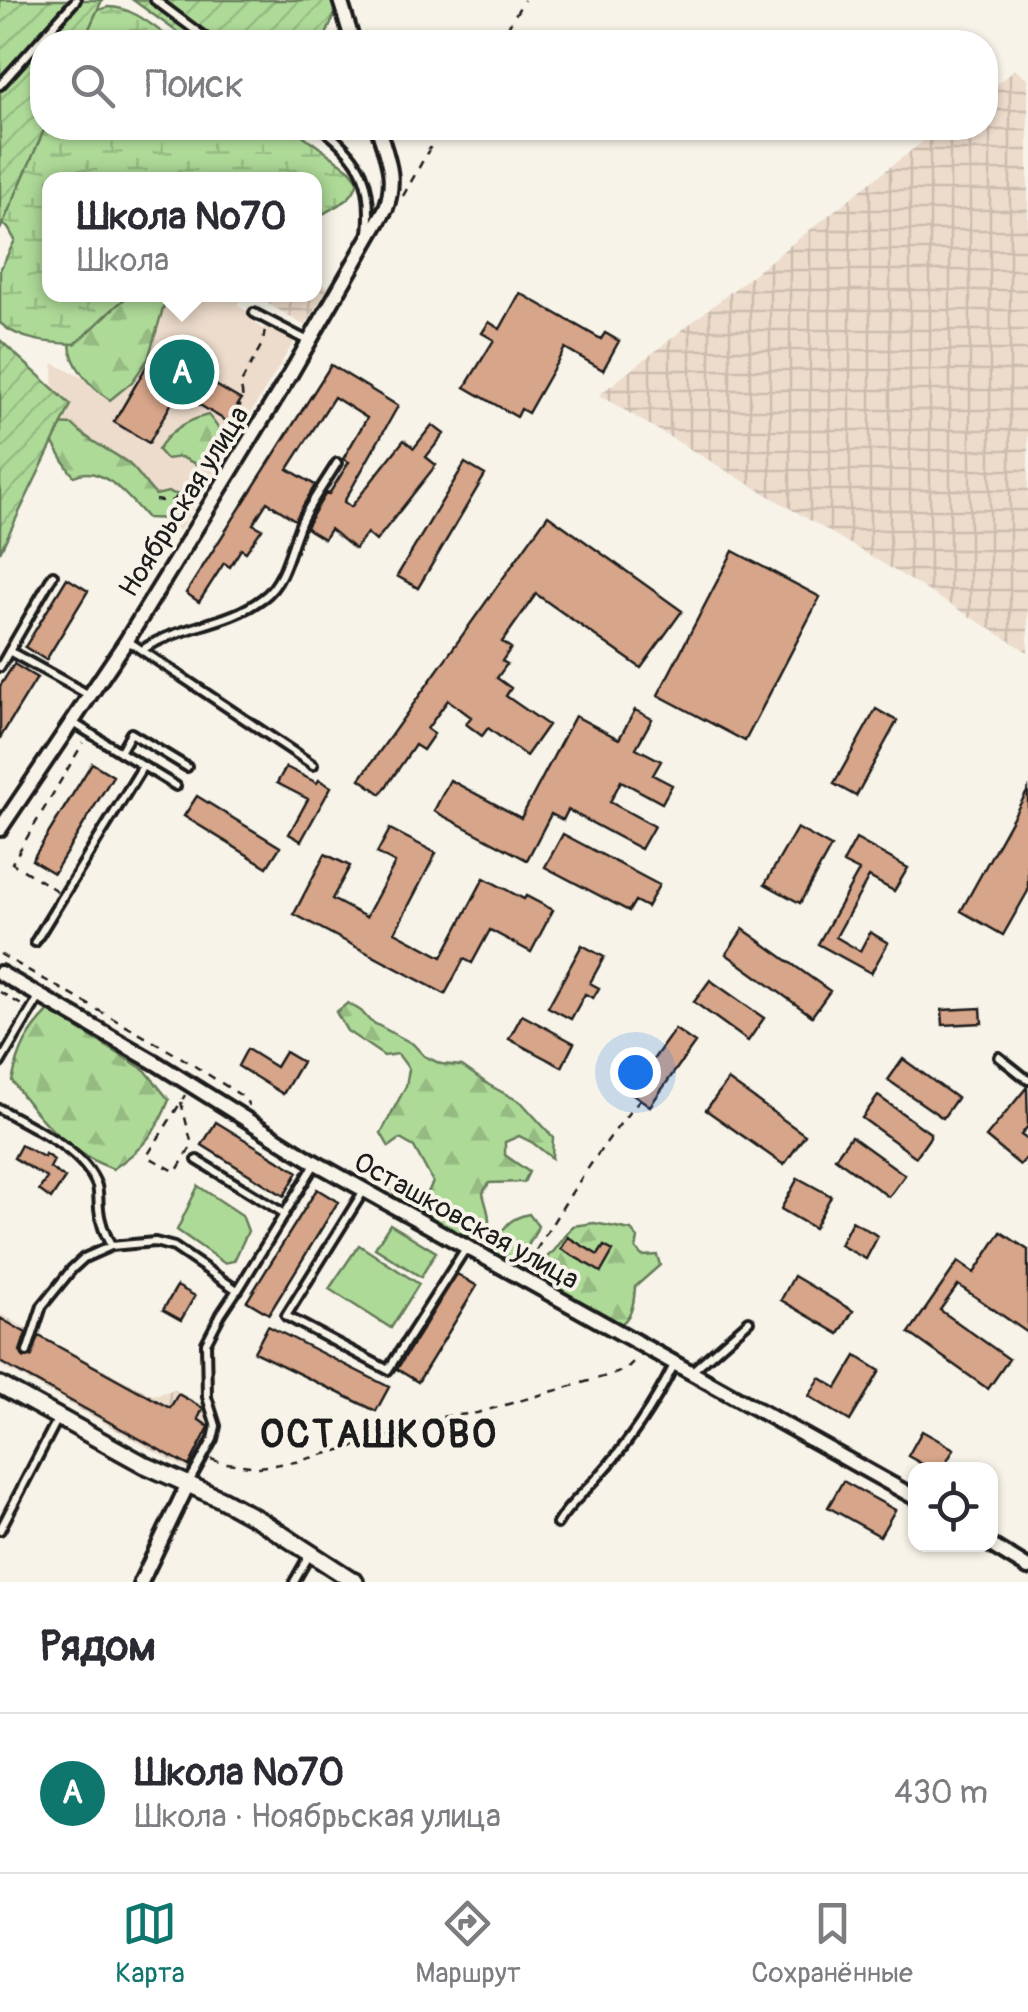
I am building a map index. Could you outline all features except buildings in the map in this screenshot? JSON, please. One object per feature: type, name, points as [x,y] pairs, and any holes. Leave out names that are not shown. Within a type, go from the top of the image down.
[{"type":"street","points":[[340,0],[349,30]]},
{"type":"street","name":"Ноябрьская улица","points":[[0,829],[126,640],[310,342],[386,208],[392,176],[382,140]]},
{"type":"street","name":"Осташковская улица","points":[[0,974],[156,1063],[316,1163],[908,1494]]},
{"type":"street","points":[[0,1385],[145,1465],[261,1521],[355,1582]]},
{"type":"street","points":[[141,1582],[188,1484]]},
{"type":"street","points":[[998,1550],[1028,1568]]},
{"type":"lane","points":[[49,30],[76,0]]},
{"type":"lane","points":[[154,0],[195,30]]},
{"type":"lane","points":[[0,85],[30,51]]},
{"type":"lane","points":[[335,140],[353,156],[364,176],[367,242]]},
{"type":"lane","points":[[254,312],[310,342]]},
{"type":"lane","points":[[142,650],[169,636],[225,620],[267,596],[302,518],[337,463]]},
{"type":"lane","points":[[0,667],[54,575]]},
{"type":"lane","points":[[126,640],[314,765]]},
{"type":"lane","points":[[9,651],[88,695]]},
{"type":"lane","points":[[70,722],[176,786]]},
{"type":"lane","points":[[120,752],[131,733],[186,767]]},
{"type":"lane","points":[[36,942],[143,766]]},
{"type":"lane","points":[[0,1063],[38,997]]},
{"type":"lane","points":[[1000,1057],[1028,1080]]},
{"type":"lane","points":[[0,1110],[78,1157],[90,1171],[98,1190],[103,1230],[111,1246]]},
{"type":"lane","points":[[198,1160],[285,1214]]},
{"type":"lane","points":[[188,1484],[216,1426],[204,1377],[206,1343],[316,1163]]},
{"type":"lane","points":[[364,1190],[286,1316],[388,1370],[466,1248]]},
{"type":"lane","points":[[27,1352],[42,1306],[72,1268],[111,1246],[155,1242],[174,1247],[237,1290]]},
{"type":"lane","points":[[689,1374],[749,1321]]},
{"type":"lane","points":[[557,1524],[614,1457],[674,1365]]},
{"type":"lane","points":[[0,1530],[58,1417]]},
{"type":"lane","points":[[294,1582],[310,1553]]},
{"type":"path","points":[[506,30],[524,0]]},
{"type":"path","points":[[155,500],[175,499],[236,415],[243,400],[240,385],[262,342],[266,318]]},
{"type":"path","points":[[64,895],[12,863],[89,733]]},
{"type":"path","points":[[0,992],[30,1010]]},
{"type":"path","points":[[181,1102],[192,1145],[176,1172],[147,1156],[181,1102],[192,1086]]},
{"type":"path","points":[[520,1278],[570,1192],[640,1099]]},
{"type":"path","points":[[204,1456],[260,1467],[295,1462],[385,1438],[430,1418],[477,1414],[616,1372],[626,1368],[645,1349]]},
{"type":"shaded area","points":[[1014,70],[1028,78],[1028,652],[599,395],[925,140],[998,140],[998,83]]},
{"type":"shaded area","points":[[137,302],[239,302],[237,305],[251,314],[249,319],[294,342],[179,531],[52,433],[53,363],[85,379]]},
{"type":"shaded area","points":[[266,302],[319,302],[305,326]]},
{"type":"shaded area","points":[[0,1314],[152,1395],[175,1390],[205,1407],[213,1430],[190,1471],[0,1365]]},
{"type":"green space","points":[[0,0],[102,0],[88,30],[30,30],[30,140],[40,140],[0,230]]},
{"type":"green space","points":[[133,0],[341,0],[328,30],[174,30]]},
{"type":"green space","points":[[118,8],[159,30],[69,30],[92,12]]},
{"type":"green space","points":[[37,140],[309,140],[358,180],[346,200],[322,214],[322,172],[42,172],[42,302],[121,302],[75,344],[26,337],[0,323],[0,270],[15,240],[0,223]]},
{"type":"green space","points":[[115,302],[165,302],[148,359],[132,382],[110,400],[82,375],[70,341]]},
{"type":"green space","points":[[0,340],[71,405],[0,552]]},
{"type":"green space","points":[[208,415],[222,437],[214,462],[200,466],[181,457],[166,459],[158,450],[180,427]]},
{"type":"green space","points":[[52,424],[73,425],[128,463],[156,495],[168,492],[191,498],[188,511],[173,519],[147,518],[105,478],[84,473],[74,476],[50,439]]},
{"type":"green space","points":[[348,1003],[370,1021],[413,1044],[424,1056],[441,1064],[462,1066],[522,1103],[553,1137],[552,1158],[519,1136],[505,1142],[505,1155],[529,1172],[524,1182],[489,1183],[483,1193],[488,1224],[480,1234],[472,1238],[454,1231],[419,1215],[395,1198],[393,1190],[415,1199],[427,1194],[433,1182],[414,1147],[400,1139],[389,1147],[381,1133],[406,1086],[409,1069],[398,1054],[384,1056],[347,1031],[336,1012]]},
{"type":"green space","points":[[49,1011],[145,1070],[169,1100],[147,1140],[113,1169],[82,1154],[56,1133],[12,1081],[24,1043]]},
{"type":"green space","points":[[198,1186],[242,1215],[248,1231],[234,1261],[224,1263],[177,1230]]},
{"type":"green space","points":[[529,1214],[538,1226],[523,1252],[509,1264],[493,1257],[492,1247],[507,1225]]},
{"type":"green space","points":[[594,1223],[631,1230],[638,1238],[636,1249],[642,1256],[657,1255],[660,1265],[635,1287],[631,1310],[617,1327],[567,1299],[539,1277],[539,1264],[573,1226]]},
{"type":"green space","points":[[390,1224],[436,1252],[421,1277],[375,1248]]},
{"type":"green space","points":[[359,1245],[419,1284],[391,1328],[329,1289]]},
{"type":"place","name":"Школа №70","points":[[182,372]]},
{"type":"district","name":"ОСТАШКОВО","points":[[379,1434]]}]
